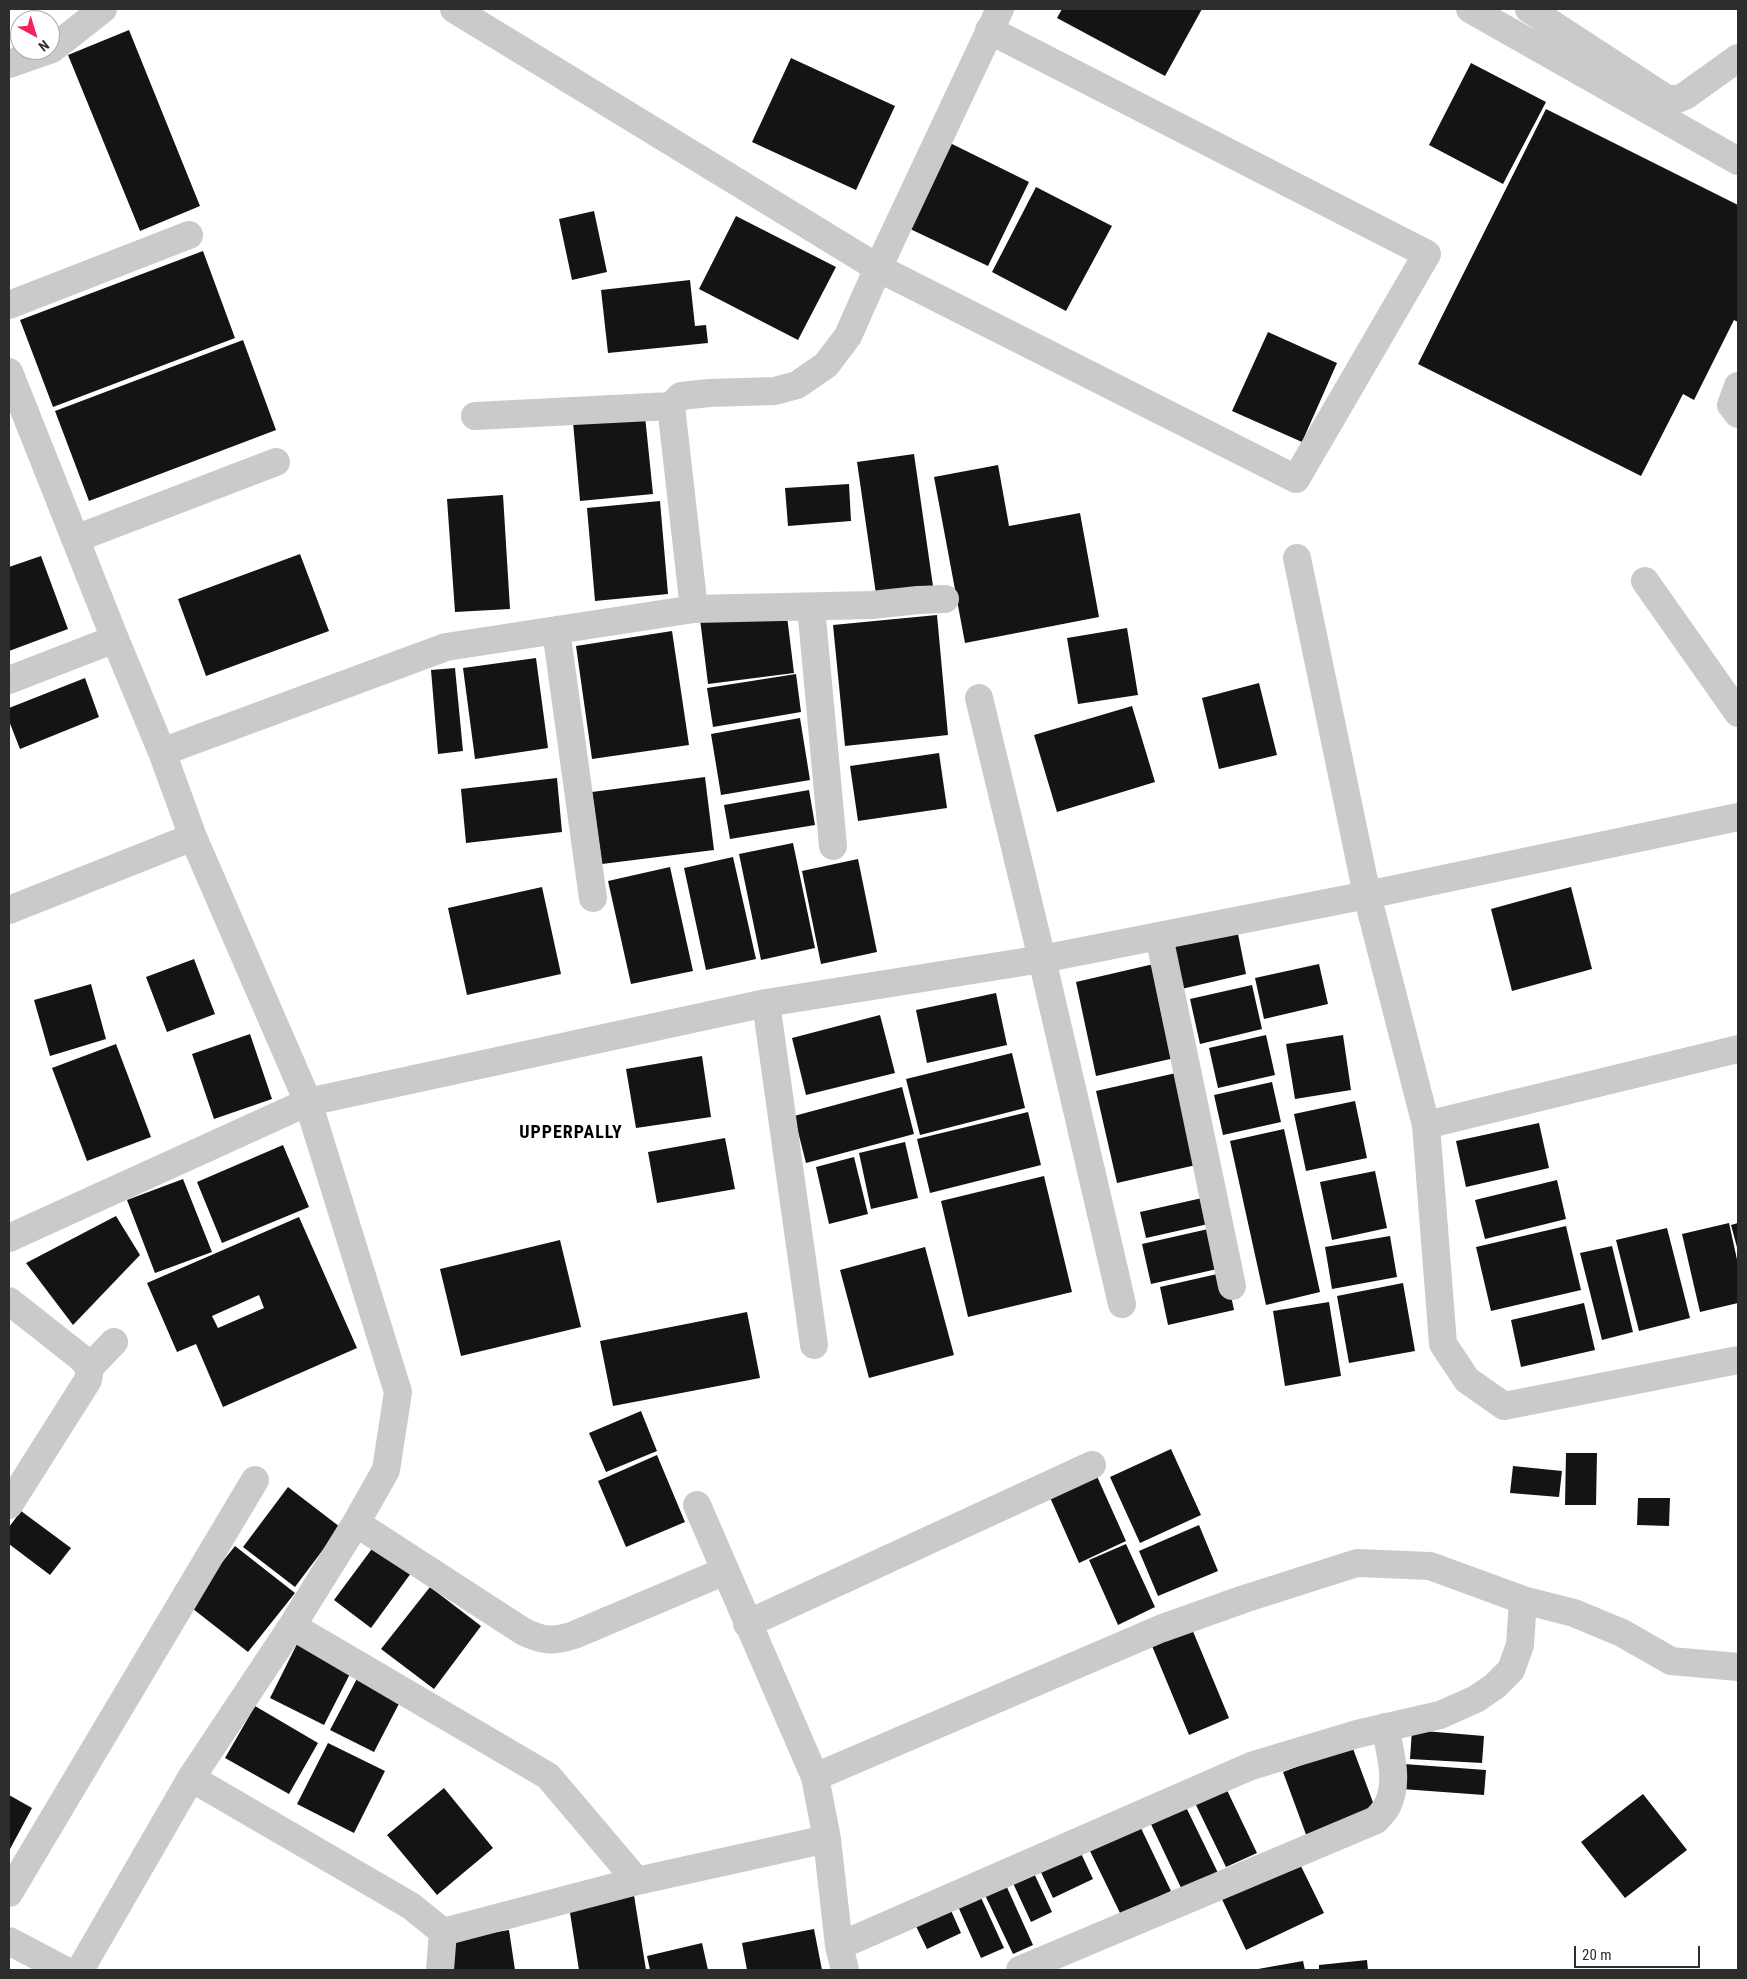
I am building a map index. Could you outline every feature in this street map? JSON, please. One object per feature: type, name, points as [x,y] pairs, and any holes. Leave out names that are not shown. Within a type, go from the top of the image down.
[{"type":"street","points":[[9,64],[52,49],[103,9]]},
{"type":"street","points":[[454,9],[878,268],[1296,479],[1427,254],[995,19],[878,268],[848,336],[826,365],[797,385],[775,392],[709,393],[681,396],[671,406],[475,416]]},
{"type":"street","points":[[1529,9],[1564,47]]},
{"type":"street","points":[[1474,10],[1564,47],[1645,97],[1738,161]]},
{"type":"street","points":[[1645,97],[1678,99],[1738,58]]},
{"type":"street","points":[[9,305],[189,235]]},
{"type":"street","points":[[9,372],[162,752],[193,837],[308,1102],[398,1392],[386,1470],[356,1523],[292,1626],[191,1778],[80,1970]]},
{"type":"street","points":[[1738,386],[1731,405],[1738,414]]},
{"type":"street","points":[[671,406],[694,609]]},
{"type":"street","points":[[75,539],[276,462]]},
{"type":"street","points":[[1297,558],[1367,896],[1426,1125],[1443,1344],[1467,1380],[1504,1406],[1738,1360]]},
{"type":"street","points":[[1645,581],[1738,714]]},
{"type":"street","points":[[162,752],[446,647],[694,609],[872,605],[945,599]]},
{"type":"street","points":[[811,607],[833,846]]},
{"type":"street","points":[[556,630],[593,898]]},
{"type":"street","points":[[9,680],[115,639]]},
{"type":"street","points":[[979,698],[1122,1304]]},
{"type":"street","points":[[9,1238],[308,1102],[766,1003],[1042,959],[1367,896],[1738,817]]},
{"type":"street","points":[[9,910],[193,837]]},
{"type":"street","points":[[1159,936],[1232,1286]]},
{"type":"street","points":[[766,1003],[814,1345]]},
{"type":"street","points":[[1426,1125],[1738,1049]]},
{"type":"street","points":[[9,1301],[90,1367]]},
{"type":"street","points":[[9,1505],[88,1380],[90,1367],[114,1342]]},
{"type":"street","points":[[747,1624],[1092,1465]]},
{"type":"street","points":[[9,1893],[255,1480]]},
{"type":"street","points":[[697,1505],[815,1777],[827,1839],[842,1958],[1251,1766],[1357,1734],[1440,1715],[1476,1699],[1495,1686],[1511,1670],[1520,1645],[1523,1600]]},
{"type":"street","points":[[356,1523],[524,1632],[539,1639],[556,1641],[574,1635],[724,1571]]},
{"type":"street","points":[[815,1777],[1160,1629],[1244,1599],[1356,1563],[1430,1566],[1523,1600],[1574,1613],[1622,1633],[1671,1661],[1738,1667]]},
{"type":"street","points":[[292,1626],[548,1776],[637,1881]]},
{"type":"street","points":[[1020,1970],[1376,1820],[1388,1806],[1393,1786],[1392,1763],[1385,1727]]},
{"type":"street","points":[[191,1778],[411,1906],[443,1932]]},
{"type":"street","points":[[443,1932],[637,1881],[827,1839]]},
{"type":"street","points":[[440,1970],[443,1932]]},
{"type":"street","points":[[9,1941],[64,1970]]},
{"type":"building","points":[[1062,9],[1202,9],[1165,76],[1057,18]]},
{"type":"building","points":[[129,30],[200,206],[140,231],[68,55]]},
{"type":"building","points":[[791,58],[895,106],[856,190],[752,142]]},
{"type":"building","points":[[1471,63],[1546,102],[1503,184],[1429,145]]},
{"type":"building","points":[[1546,109],[1738,205],[1738,322],[1734,320],[1694,400],[1683,394],[1641,476],[1418,364]]},
{"type":"building","points":[[948,142],[1029,182],[988,266],[906,227]]},
{"type":"building","points":[[1036,187],[1112,226],[1066,311],[992,272]]},
{"type":"building","points":[[594,211],[607,272],[572,280],[559,219]]},
{"type":"building","points":[[736,216],[836,267],[798,340],[699,289]]},
{"type":"building","points":[[203,251],[235,338],[53,407],[20,320]]},
{"type":"building","points":[[690,280],[695,326],[706,325],[708,343],[608,353],[601,290]]},
{"type":"building","points":[[1268,332],[1337,363],[1302,442],[1232,411]]},
{"type":"building","points":[[243,340],[276,430],[89,501],[55,411]]},
{"type":"building","points":[[645,416],[653,494],[580,501],[573,422]]},
{"type":"building","points":[[914,454],[934,593],[877,601],[857,462]]},
{"type":"building","points":[[998,465],[1009,526],[1080,513],[1099,617],[965,643],[934,477]]},
{"type":"building","points":[[849,484],[851,521],[788,526],[785,488]]},
{"type":"building","points":[[503,495],[510,609],[455,612],[447,499]]},
{"type":"building","points":[[660,501],[668,594],[595,601],[587,508]]},
{"type":"building","points":[[300,554],[329,631],[206,676],[178,599]]},
{"type":"building","points":[[41,556],[68,629],[9,651],[9,567]]},
{"type":"building","points":[[786,608],[794,673],[708,684],[700,619]]},
{"type":"building","points":[[937,615],[948,735],[845,746],[833,625]]},
{"type":"building","points":[[1127,628],[1138,695],[1078,704],[1067,638]]},
{"type":"building","points":[[672,631],[689,745],[592,759],[576,646]]},
{"type":"building","points":[[536,658],[548,748],[475,759],[463,668]]},
{"type":"building","points":[[455,668],[463,751],[438,754],[431,670]]},
{"type":"building","points":[[796,674],[801,712],[713,727],[707,688]]},
{"type":"building","points":[[85,678],[99,717],[20,749],[9,721],[9,708]]},
{"type":"building","points":[[1259,683],[1277,755],[1219,769],[1202,698]]},
{"type":"building","points":[[1132,706],[1155,782],[1057,812],[1034,735]]},
{"type":"building","points":[[800,718],[810,780],[721,795],[711,734]]},
{"type":"building","points":[[939,753],[947,808],[858,821],[850,766]]},
{"type":"building","points":[[705,777],[714,850],[602,864],[592,792]]},
{"type":"building","points":[[557,778],[562,832],[466,843],[461,789]]},
{"type":"building","points":[[809,790],[815,825],[730,839],[724,805]]},
{"type":"building","points":[[793,843],[815,948],[761,960],[739,854]]},
{"type":"building","points":[[733,857],[756,959],[706,970],[684,868]]},
{"type":"building","points":[[858,859],[877,952],[821,964],[802,871]]},
{"type":"building","points":[[670,867],[693,971],[631,984],[608,881]]},
{"type":"building","points":[[542,887],[561,974],[467,995],[448,908]]},
{"type":"building","points":[[1571,887],[1592,969],[1512,991],[1491,909]]},
{"type":"building","points":[[1236,924],[1246,974],[1177,990],[1166,940]]},
{"type":"building","points":[[194,959],[215,1014],[167,1032],[146,977]]},
{"type":"building","points":[[1158,963],[1179,1057],[1096,1076],[1076,982]]},
{"type":"building","points":[[1319,964],[1328,1004],[1264,1019],[1255,978]]},
{"type":"building","points":[[91,984],[106,1039],[50,1056],[34,1000]]},
{"type":"building","points":[[1252,985],[1262,1029],[1200,1044],[1190,999]]},
{"type":"building","points":[[996,993],[1007,1045],[927,1063],[916,1010]]},
{"type":"building","points":[[880,1015],[895,1073],[806,1095],[792,1038]]},
{"type":"building","points":[[250,1034],[272,1099],[214,1119],[192,1054]]},
{"type":"building","points":[[1266,1035],[1275,1075],[1218,1088],[1209,1048]]},
{"type":"building","points":[[1343,1035],[1351,1090],[1295,1099],[1286,1044]]},
{"type":"building","points":[[116,1044],[151,1137],[87,1161],[52,1068]]},
{"type":"building","points":[[1012,1053],[1025,1108],[920,1135],[906,1079]]},
{"type":"building","points":[[702,1056],[711,1117],[636,1128],[626,1069]]},
{"type":"building","points":[[1176,1073],[1196,1165],[1117,1183],[1096,1091]]},
{"type":"building","points":[[1272,1082],[1281,1122],[1223,1135],[1214,1095]]},
{"type":"building","points":[[902,1087],[914,1134],[806,1163],[794,1116]]},
{"type":"building","points":[[1355,1101],[1367,1158],[1306,1171],[1294,1114]]},
{"type":"building","points":[[1028,1112],[1041,1165],[930,1193],[917,1139]]},
{"type":"building","points":[[1539,1123],[1549,1168],[1466,1187],[1456,1141]]},
{"type":"building","points":[[1284,1129],[1320,1292],[1266,1305],[1230,1141]]},
{"type":"building","points":[[725,1138],[735,1189],[657,1203],[648,1152]]},
{"type":"building","points":[[905,1142],[918,1198],[871,1209],[859,1153]]},
{"type":"building","points":[[283,1145],[309,1207],[222,1243],[197,1182]]},
{"type":"building","points":[[854,1157],[868,1214],[829,1224],[816,1167]]},
{"type":"building","points":[[1375,1171],[1387,1228],[1332,1240],[1320,1182]]},
{"type":"building","points":[[1044,1176],[1072,1292],[968,1317],[941,1201]]},
{"type":"building","points":[[183,1179],[212,1252],[155,1273],[127,1200]]},
{"type":"building","points":[[1557,1180],[1566,1219],[1485,1239],[1475,1200]]},
{"type":"building","points":[[1211,1196],[1217,1222],[1146,1238],[1140,1212]]},
{"type":"building","points":[[116,1216],[140,1255],[73,1325],[26,1263]]},
{"type":"building","points":[[299,1217],[357,1348],[223,1407],[196,1344],[177,1352],[147,1283]],"holes":[[[259,1295],[264,1308],[218,1328],[212,1316]]]},
{"type":"building","points":[[1729,1223],[1738,1264],[1738,1303],[1700,1312],[1682,1234]]},
{"type":"building","points":[[1738,1223],[1738,1251],[1731,1225]]},
{"type":"building","points":[[1566,1226],[1581,1290],[1491,1311],[1476,1247]]},
{"type":"building","points":[[1217,1227],[1226,1267],[1151,1284],[1142,1244]]},
{"type":"building","points":[[1667,1228],[1690,1318],[1639,1331],[1616,1240]]},
{"type":"building","points":[[1390,1236],[1397,1277],[1332,1289],[1325,1247]]},
{"type":"building","points":[[560,1240],[581,1327],[461,1356],[440,1269]]},
{"type":"building","points":[[1612,1246],[1633,1332],[1602,1340],[1580,1253]]},
{"type":"building","points":[[925,1247],[954,1355],[869,1378],[840,1270]]},
{"type":"building","points":[[1226,1272],[1234,1310],[1168,1325],[1160,1287]]},
{"type":"building","points":[[1403,1283],[1415,1351],[1349,1363],[1337,1296]]},
{"type":"building","points":[[1329,1302],[1341,1376],[1285,1386],[1273,1311]]},
{"type":"building","points":[[1584,1303],[1595,1350],[1521,1367],[1511,1320]]},
{"type":"building","points":[[747,1312],[760,1378],[613,1406],[600,1341]]},
{"type":"building","points":[[641,1411],[657,1451],[606,1472],[589,1433]]},
{"type":"building","points":[[1171,1449],[1201,1515],[1140,1543],[1110,1477]]},
{"type":"building","points":[[1566,1453],[1597,1453],[1596,1505],[1565,1505]]},
{"type":"building","points":[[657,1455],[685,1522],[626,1547],[598,1481]]},
{"type":"building","points":[[1513,1466],[1562,1471],[1559,1497],[1510,1493]]},
{"type":"building","points":[[1095,1472],[1126,1541],[1079,1563],[1048,1493]]},
{"type":"building","points":[[288,1487],[340,1527],[295,1587],[243,1547]]},
{"type":"building","points":[[1638,1498],[1670,1498],[1669,1526],[1637,1525]]},
{"type":"building","points":[[21,1511],[71,1548],[50,1575],[9,1544],[9,1527]]},
{"type":"building","points":[[1199,1525],[1218,1571],[1158,1596],[1139,1551]]},
{"type":"building","points":[[377,1542],[414,1569],[371,1628],[334,1600]]},
{"type":"building","points":[[1126,1544],[1155,1607],[1118,1625],[1089,1560]]},
{"type":"building","points":[[235,1546],[295,1593],[248,1652],[188,1605]]},
{"type":"building","points":[[430,1587],[481,1626],[434,1689],[381,1649]]},
{"type":"building","points":[[1192,1629],[1229,1718],[1189,1735],[1152,1646]]},
{"type":"building","points":[[301,1636],[355,1664],[324,1725],[270,1698]]},
{"type":"building","points":[[361,1671],[404,1694],[374,1752],[330,1730]]},
{"type":"building","points":[[255,1706],[318,1743],[289,1794],[225,1758]]},
{"type":"building","points":[[1412,1730],[1484,1736],[1482,1763],[1410,1759]]},
{"type":"building","points":[[328,1743],[385,1771],[354,1833],[297,1804]]},
{"type":"building","points":[[1352,1746],[1377,1813],[1308,1840],[1283,1772]]},
{"type":"building","points":[[1404,1764],[1486,1770],[1484,1795],[1402,1789]]},
{"type":"building","points":[[1225,1786],[1257,1853],[1226,1867],[1194,1801]]},
{"type":"building","points":[[444,1788],[493,1848],[437,1895],[387,1835]]},
{"type":"building","points":[[1643,1794],[1687,1850],[1625,1898],[1581,1842]]},
{"type":"building","points":[[9,1795],[32,1808],[9,1851]]},
{"type":"building","points":[[1184,1803],[1219,1875],[1183,1892],[1149,1820]]},
{"type":"building","points":[[1140,1826],[1171,1891],[1121,1915],[1090,1851]]},
{"type":"building","points":[[1079,1849],[1093,1879],[1053,1898],[1039,1868]]},
{"type":"building","points":[[1296,1856],[1324,1913],[1246,1950],[1219,1893]]},
{"type":"building","points":[[1033,1871],[1052,1912],[1031,1922],[1012,1881]]},
{"type":"building","points":[[1005,1883],[1033,1945],[1013,1954],[984,1893]]},
{"type":"building","points":[[633,1889],[646,1970],[579,1970],[568,1900]]},
{"type":"building","points":[[978,1891],[1004,1948],[981,1958],[956,1902]]},
{"type":"building","points":[[949,1906],[961,1933],[927,1949],[914,1922]]},
{"type":"building","points":[[814,1929],[822,1970],[747,1970],[742,1943]]},
{"type":"building","points":[[509,1930],[515,1970],[448,1970],[443,1941]]},
{"type":"building","points":[[702,1943],[708,1970],[650,1970],[647,1956]]},
{"type":"building","points":[[1367,1960],[1368,1970],[1319,1970],[1319,1965]]},
{"type":"building","points":[[1303,1961],[1305,1970],[1258,1970],[1258,1969]]},
{"type":"district","name":"UPPERPALLY","points":[[571,1133]]}]
